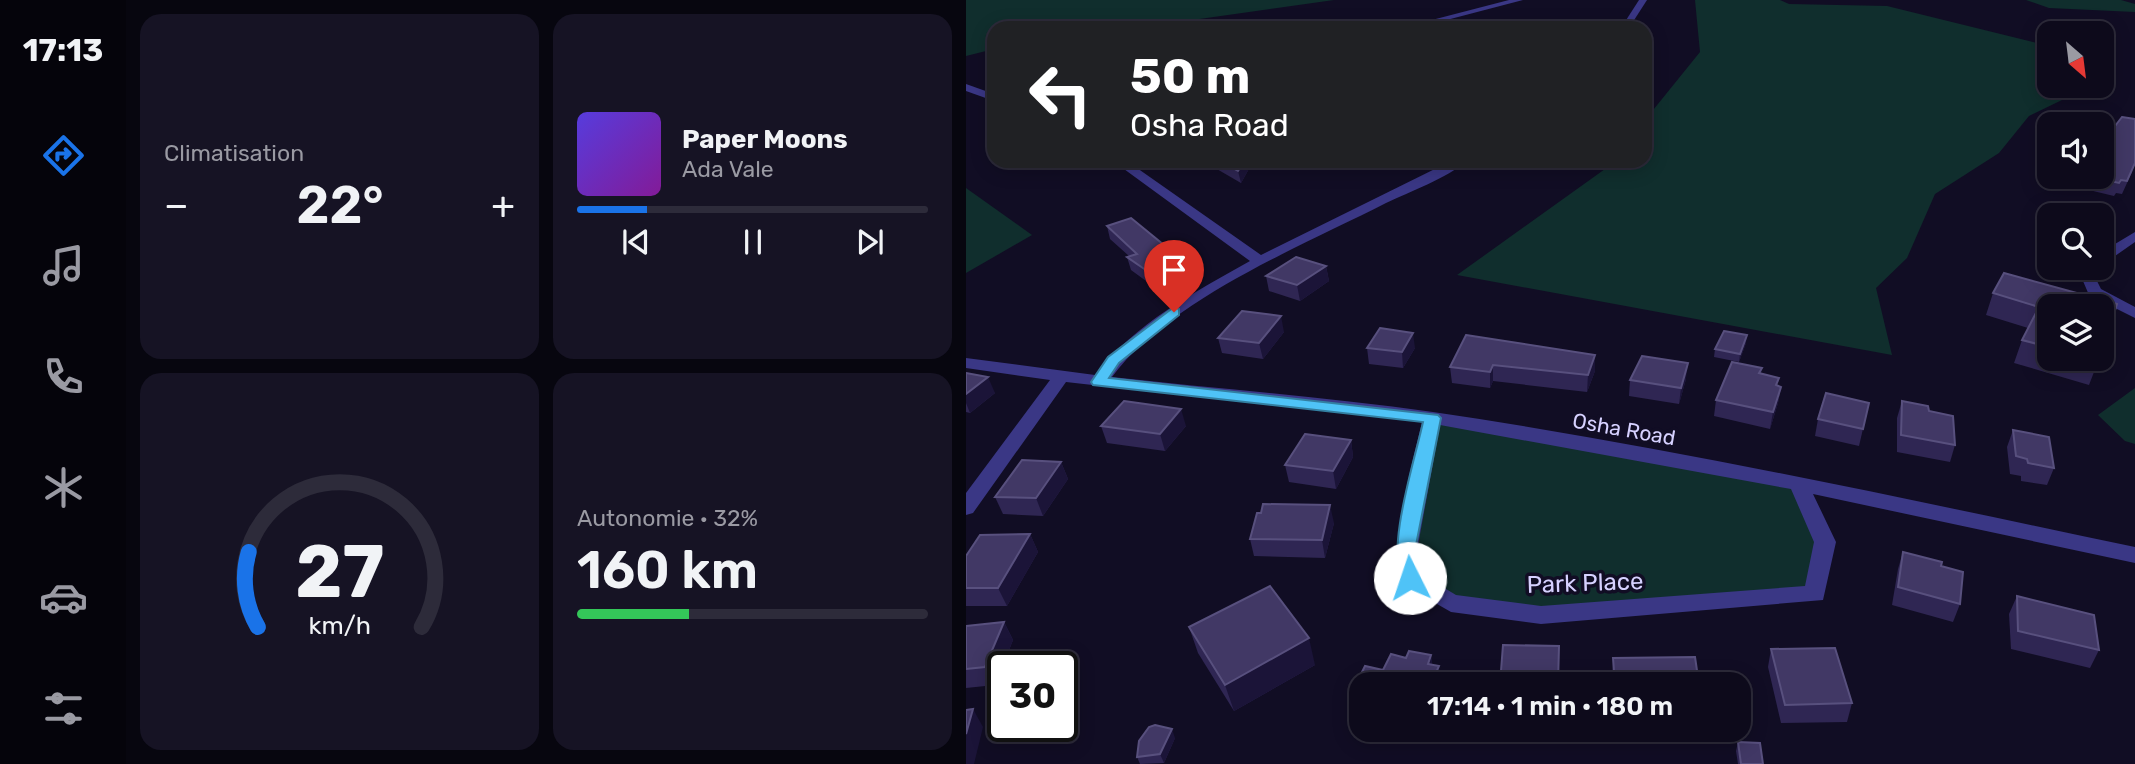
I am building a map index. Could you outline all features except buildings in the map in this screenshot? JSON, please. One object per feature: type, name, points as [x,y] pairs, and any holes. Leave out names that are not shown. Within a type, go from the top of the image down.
[{"type":"street","points":[[1434,21],[1519,0]]},
{"type":"street","points":[[1630,21],[1643,0]]},
{"type":"street","points":[[966,87],[987,94]]},
{"type":"street","points":[[1129,168],[1260,261]]},
{"type":"street","points":[[1099,382],[1113,360],[1174,312],[1260,261],[1446,168]]},
{"type":"street","points":[[2114,250],[2135,236]]},
{"type":"street","points":[[2091,280],[2094,292],[2135,313]]},
{"type":"street","name":"Osha Road","points":[[966,363],[1060,378],[1432,418],[1798,483],[2135,555]]},
{"type":"street","points":[[966,508],[1060,378]]},
{"type":"street","name":"Park Place","points":[[1432,418],[1407,545],[1410,578],[1451,603],[1541,615],[1815,594],[1825,542],[1798,483]]},
{"type":"green space","points":[[966,0],[1334,0],[1186,21],[987,21],[987,51],[966,56]]},
{"type":"green space","points":[[1695,0],[1780,0],[1789,4],[1887,6],[2037,43],[2037,98],[2066,98],[2029,116],[1999,153],[1935,194],[1907,258],[1876,288],[1892,355],[1457,275],[1606,168],[1652,168],[1652,111],[1700,52]]},
{"type":"green space","points":[[2026,0],[2121,0],[2135,4],[2135,12],[2049,8]]},
{"type":"green space","points":[[966,188],[1032,235],[966,273]]},
{"type":"green space","points":[[2135,388],[2135,444],[2125,441],[2098,415]]},
{"type":"green space","points":[[1432,418],[1798,483],[1825,542],[1815,594],[1541,615],[1451,603],[1410,578]]},
{"type":"route","points":[[1174,312],[1113,360],[1099,382],[1432,418],[1407,545],[1410,578]]}]
